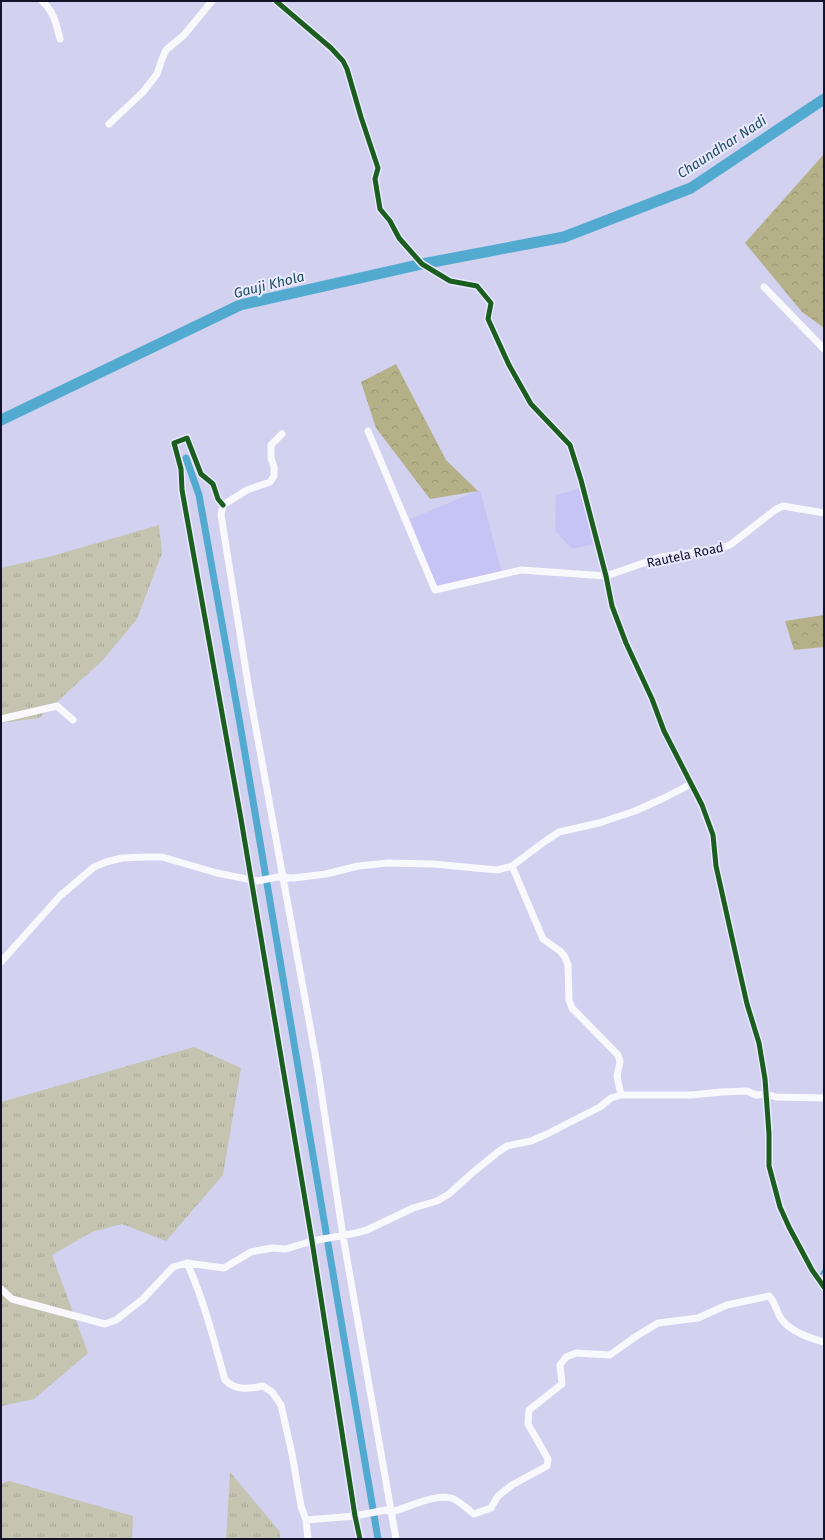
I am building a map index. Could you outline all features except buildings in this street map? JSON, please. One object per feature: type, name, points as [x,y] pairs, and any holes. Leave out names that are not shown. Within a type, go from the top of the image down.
[{"type":"street","points":[[42,1],[50,8],[60,39]]},
{"type":"street","points":[[109,124],[143,92],[158,74],[166,50],[184,34],[212,1]]},
{"type":"street","points":[[276,1],[331,48],[343,61],[347,68],[378,168],[375,179],[380,210],[390,221],[399,238],[422,264],[450,281],[477,286],[491,303],[488,319],[509,364],[531,404],[570,445],[581,480],[606,576],[612,606],[626,643],[652,699],[664,731],[702,805],[712,835],[716,866],[737,960],[747,1004],[759,1043],[766,1094],[769,1134],[769,1166],[780,1207],[789,1227],[812,1270],[824,1287]]},
{"type":"street","points":[[764,286],[824,349]]},
{"type":"street","points":[[368,431],[435,590],[521,570],[606,576]]},
{"type":"street","points":[[282,434],[271,445],[271,458],[274,467],[274,476],[270,482],[247,490],[223,505],[221,515],[281,878],[318,1070],[341,1236],[388,1511],[396,1539]]},
{"type":"street","points":[[223,505],[218,499],[213,484],[201,474],[187,438],[174,443],[181,469],[182,490],[254,881],[314,1241],[358,1515],[360,1539]]},
{"type":"street","name":"Rautela Road","points":[[606,576],[661,557],[717,549],[730,545],[775,510],[783,506],[824,513]]},
{"type":"street","points":[[1,719],[57,706],[73,720]]},
{"type":"street","points":[[1,962],[60,896],[94,867],[106,862],[137,857],[162,857],[217,873],[254,881],[313,875],[358,866],[388,864],[433,864],[497,870],[512,866],[559,832],[599,823],[635,811],[691,784]]},
{"type":"street","points":[[512,866],[543,939],[560,951],[568,965],[569,1000],[572,1008],[618,1055],[620,1062],[617,1076],[621,1095]]},
{"type":"street","points":[[1,1289],[12,1299],[105,1324],[116,1320],[143,1299],[173,1267],[187,1263],[224,1268],[251,1252],[272,1248],[286,1249],[314,1241],[367,1230],[413,1208],[437,1201],[449,1194],[487,1160],[507,1146],[531,1141],[547,1134],[600,1107],[611,1098],[621,1095],[691,1095],[747,1091],[756,1095],[766,1094],[776,1097],[824,1098]]},
{"type":"street","points":[[187,1263],[194,1278],[210,1326],[225,1380],[231,1386],[239,1388],[263,1386],[272,1392],[281,1405],[292,1454],[301,1506],[306,1520],[308,1539]]},
{"type":"street","points":[[306,1520],[407,1508],[430,1498],[441,1497],[454,1499],[474,1514],[491,1508],[498,1496],[512,1485],[547,1466],[548,1459],[528,1424],[529,1410],[562,1384],[560,1365],[566,1356],[576,1353],[610,1355],[634,1337],[658,1323],[698,1318],[727,1305],[769,1296],[774,1300],[779,1316],[790,1328],[824,1342]]},
{"type":"shaded area","points":[[581,488],[595,544],[572,549],[555,531],[556,495]]},
{"type":"shaded area","points":[[480,490],[502,573],[436,589],[410,519]]},
{"type":"green space","points":[[824,154],[824,328],[802,312],[745,243]]},
{"type":"green space","points":[[396,364],[446,460],[478,491],[430,499],[376,428],[361,382]]},
{"type":"green space","points":[[159,525],[162,553],[137,619],[102,661],[39,718],[1,723],[1,568],[52,556]]},
{"type":"green space","points":[[824,615],[824,647],[794,650],[785,621]]},
{"type":"green space","points":[[194,1047],[241,1068],[223,1175],[166,1241],[122,1224],[92,1232],[52,1255],[88,1353],[34,1399],[1,1406],[1,1102]]},
{"type":"green space","points":[[230,1472],[280,1532],[280,1539],[226,1539]]},
{"type":"green space","points":[[9,1481],[133,1516],[132,1539],[1,1539],[1,1484]]},
{"type":"waterway","name":"Gauji Khola","points":[[1,420],[240,305],[422,264],[564,237],[691,188],[824,99]]},
{"type":"waterway","points":[[186,458],[199,495],[240,724],[378,1539]]},
{"type":"waterway","points":[[821,1274],[824,1269]]},
{"type":"cycle path","points":[[276,1],[331,48],[343,61],[347,69],[378,168],[375,179],[380,209],[390,221],[399,238],[422,264],[450,281],[477,286],[491,303],[488,319],[509,365],[531,404],[570,445],[581,480],[606,576],[612,606],[626,643],[652,699],[664,731],[702,805],[713,835],[716,866],[747,1004],[759,1043],[765,1079],[769,1134],[769,1166],[780,1207],[789,1227],[812,1270],[824,1287]]},
{"type":"cycle path","points":[[223,505],[218,499],[213,484],[201,474],[187,438],[174,443],[181,469],[182,490],[241,819],[312,1241],[355,1516],[360,1539]]},
{"type":"water label","name":"Chaundhar Nadi","points":[[722,147]]}]
